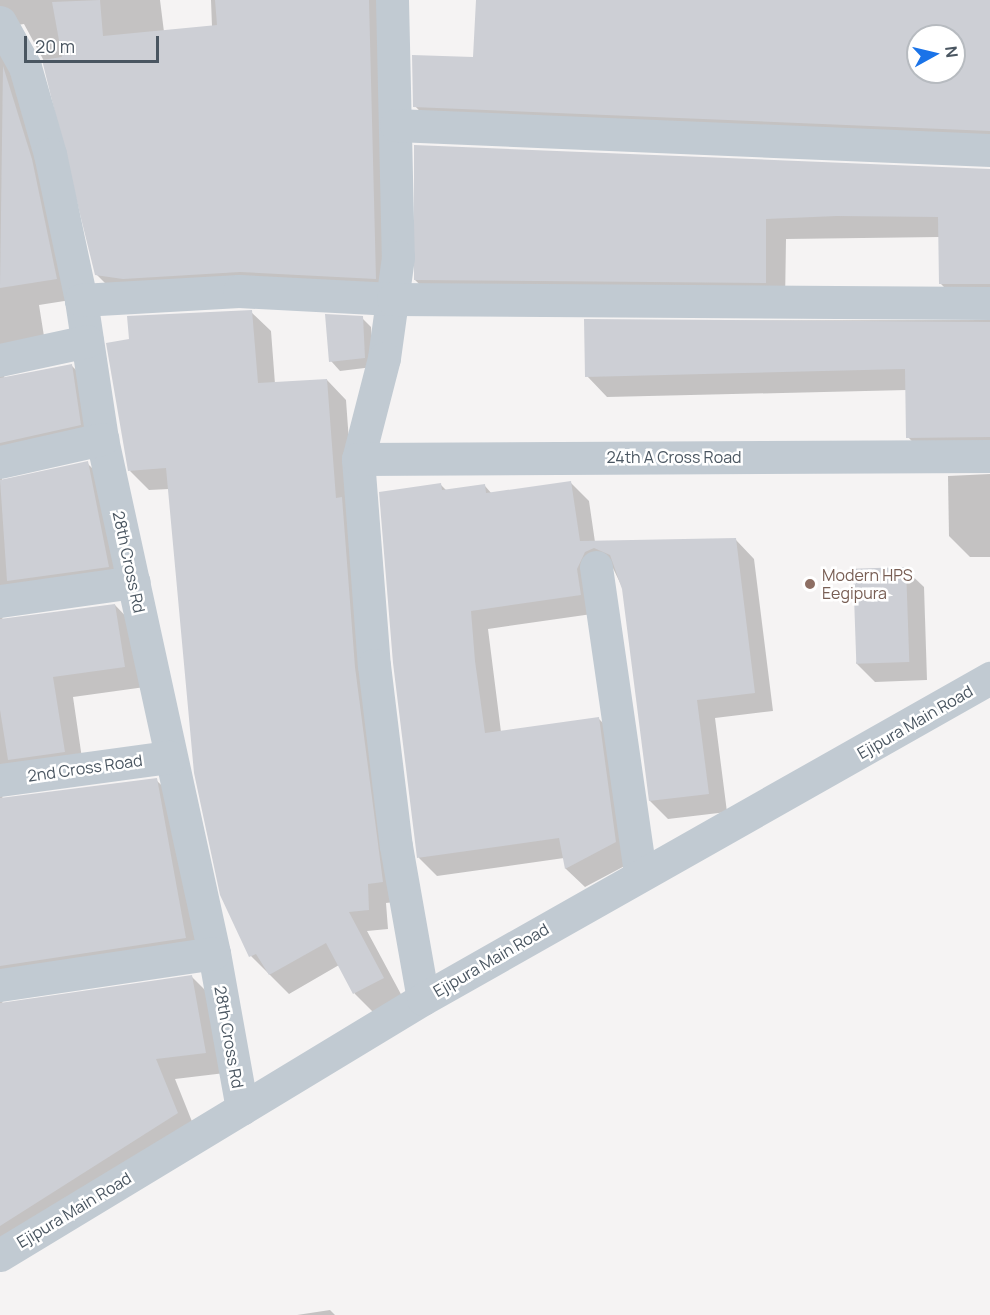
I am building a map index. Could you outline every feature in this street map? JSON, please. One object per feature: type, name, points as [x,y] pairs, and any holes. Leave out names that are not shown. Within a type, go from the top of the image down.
[{"type":"street","points":[[392,0],[400,206],[393,299],[358,459],[390,801],[423,999]]},
{"type":"street","name":"28th Cross Rd","points":[[0,22],[28,78],[81,300],[102,439],[134,582],[169,757],[214,953],[242,1108]]},
{"type":"street","points":[[396,125],[990,150]]},
{"type":"street","points":[[81,300],[239,291],[393,299],[990,303]]},
{"type":"street","points":[[0,360],[87,341]]},
{"type":"street","points":[[0,462],[102,439]]},
{"type":"street","name":"24th A Cross Road","points":[[358,459],[990,456]]},
{"type":"street","points":[[596,567],[640,874]]},
{"type":"street","points":[[0,601],[134,582]]},
{"type":"street","name":"Ejipura Main Road","points":[[0,1256],[423,999],[640,874],[990,678]]},
{"type":"street","name":"2nd Cross Road","points":[[0,780],[169,757]]},
{"type":"street","points":[[0,985],[214,953]]},
{"type":"building","points":[[100,0],[103,36],[217,25],[215,0],[369,0],[376,279],[240,272],[123,279],[95,275],[42,60],[62,57],[52,2]]},
{"type":"building","points":[[476,0],[990,0],[990,131],[413,107],[412,55],[473,57]]},
{"type":"building","points":[[3,66],[32,159],[57,279],[0,288]]},
{"type":"building","points":[[414,145],[990,169],[990,284],[939,284],[938,217],[837,216],[766,219],[766,283],[414,280]]},
{"type":"building","points":[[252,310],[258,383],[327,379],[336,498],[342,497],[355,667],[383,882],[368,884],[369,910],[349,912],[384,978],[353,994],[326,943],[269,975],[256,954],[249,957],[220,895],[194,773],[166,468],[128,471],[106,343],[129,339],[127,316]]},
{"type":"building","points":[[325,314],[363,316],[365,358],[329,362]]},
{"type":"building","points":[[584,319],[990,322],[990,437],[906,438],[905,369],[585,377]]},
{"type":"building","points":[[72,364],[81,425],[0,443],[0,378]]},
{"type":"building","points":[[88,461],[109,567],[7,581],[0,480]]},
{"type":"building","points":[[571,481],[580,541],[736,538],[755,693],[697,700],[709,794],[649,801],[622,589],[610,555],[594,548],[585,552],[577,569],[581,595],[471,611],[475,661],[485,733],[599,717],[616,842],[565,869],[559,838],[417,858],[393,663],[379,492],[441,483],[442,490],[485,484],[486,493]]},
{"type":"building","points":[[906,567],[909,662],[856,664],[853,569]]},
{"type":"building","points":[[115,604],[125,667],[53,677],[65,752],[8,760],[0,710],[0,619]]},
{"type":"building","points":[[157,778],[186,938],[0,966],[0,798]]},
{"type":"building","points":[[192,975],[206,1053],[156,1059],[178,1113],[0,1226],[0,1003]]},
{"type":"place","name":"Modern HPS Eegipura","points":[[810,584]]}]
